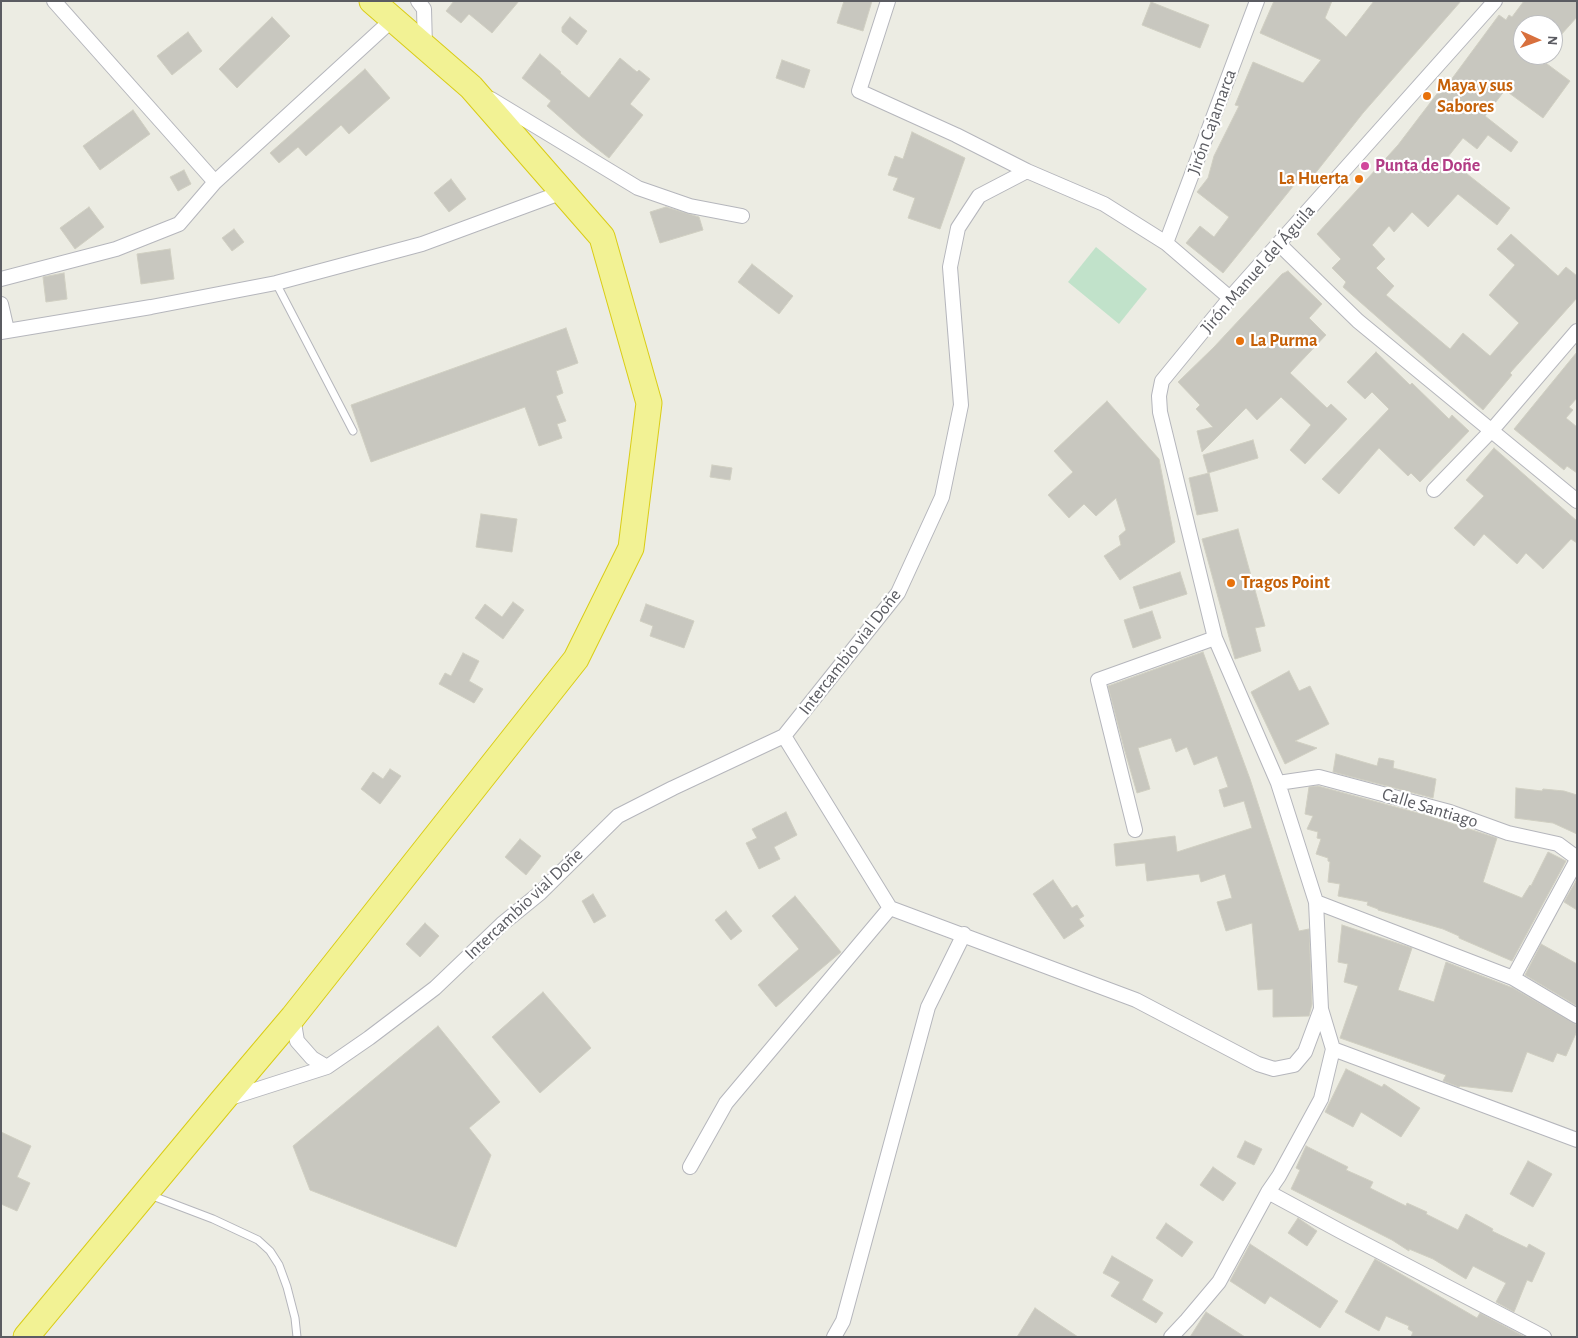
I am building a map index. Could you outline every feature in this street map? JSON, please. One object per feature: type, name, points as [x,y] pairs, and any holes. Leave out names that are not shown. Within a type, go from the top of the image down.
[{"type":"highway","points":[[26,1337],[294,1017],[576,660],[631,548],[649,404],[602,237],[471,87],[372,1]]},
{"type":"street","points":[[54,1],[215,182]]},
{"type":"street","points":[[418,1],[424,9],[425,47]]},
{"type":"street","points":[[888,1],[859,91],[956,135],[1027,171],[1104,204],[1166,243],[1230,298]]},
{"type":"street","name":"Jirón Cajamarca","points":[[1166,243],[1257,1]]},
{"type":"street","name":"Jirón Manuel del Águila","points":[[1215,638],[1160,412],[1159,396],[1162,381],[1230,298],[1495,1]]},
{"type":"street","points":[[1,279],[116,249],[179,224],[215,182],[393,19]]},
{"type":"street","points":[[471,87],[638,188],[690,206],[742,216]]},
{"type":"street","name":"Intercambio vial Doñe","points":[[222,1101],[327,1067],[435,988],[502,924],[540,892],[618,816],[784,736],[898,593],[942,497],[962,405],[950,267],[958,228],[979,196],[1027,171]]},
{"type":"street","points":[[1,304],[4,331],[151,307],[276,283],[422,244],[563,192]]},
{"type":"street","points":[[1279,244],[1358,321],[1577,501]]},
{"type":"street","points":[[1434,490],[1492,430],[1577,331]]},
{"type":"street","points":[[1135,830],[1098,680],[1215,638],[1278,784],[1316,902],[1321,1009],[1333,1050],[1321,1099],[1280,1176],[1268,1192],[1219,1282],[1188,1320],[1171,1337]]},
{"type":"street","points":[[784,736],[890,908],[964,934],[1136,1000],[1258,1064],[1274,1069],[1294,1065],[1305,1052],[1321,1009]]},
{"type":"street","name":"Calle Santiago","points":[[1278,784],[1319,777],[1450,812],[1508,833],[1558,844],[1577,859]]},
{"type":"street","points":[[1513,978],[1577,859]]},
{"type":"street","points":[[1316,902],[1513,978],[1577,1016]]},
{"type":"street","points":[[690,1167],[726,1103],[890,908]]},
{"type":"street","points":[[834,1337],[843,1321],[928,1007],[964,934]]},
{"type":"street","points":[[294,1017],[297,1041],[312,1058],[327,1067]]},
{"type":"street","points":[[1333,1050],[1577,1140]]},
{"type":"street","points":[[1268,1192],[1544,1337]]},
{"type":"lane","points":[[276,283],[353,431]]},
{"type":"lane","points":[[145,1193],[213,1219],[258,1240],[270,1251],[279,1265],[287,1287],[295,1318],[297,1337]]},
{"type":"green space","points":[[1096,247],[1147,289],[1119,324],[1068,282]]},
{"type":"building","points":[[454,1],[519,1],[492,33],[469,14],[461,23],[446,11]]},
{"type":"building","points":[[844,1],[872,1],[863,31],[837,23]]},
{"type":"building","points":[[1274,1],[1332,1],[1325,18],[1346,37],[1374,1],[1461,1],[1363,113],[1310,180],[1303,174],[1223,273],[1186,243],[1200,226],[1214,237],[1229,217],[1197,192],[1208,178],[1214,156],[1239,106],[1235,105],[1253,62],[1303,83],[1321,60],[1260,33]]},
{"type":"building","points":[[1524,1],[1577,1],[1577,17],[1563,33],[1563,15],[1514,15]]},
{"type":"building","points":[[1151,2],[1209,25],[1200,48],[1142,25]]},
{"type":"building","points":[[1499,15],[1506,20],[1509,15],[1513,16],[1513,65],[1548,65],[1570,81],[1543,118],[1505,90],[1485,116],[1518,142],[1511,152],[1488,135],[1477,149],[1463,138],[1447,158],[1510,208],[1497,225],[1458,194],[1428,227],[1412,212],[1394,232],[1389,226],[1372,245],[1385,259],[1376,268],[1394,286],[1386,295],[1450,349],[1463,333],[1490,356],[1519,323],[1489,295],[1515,265],[1497,249],[1511,234],[1558,276],[1566,267],[1577,276],[1577,298],[1510,373],[1512,375],[1483,410],[1343,287],[1346,282],[1332,268],[1341,259],[1317,234],[1398,145],[1446,82],[1448,84]]},
{"type":"building","points":[[272,17],[290,36],[237,88],[219,69]]},
{"type":"building","points":[[570,17],[587,31],[577,45],[562,32],[562,27]]},
{"type":"building","points":[[188,32],[202,51],[172,75],[157,56]]},
{"type":"building","points":[[540,54],[589,98],[620,58],[637,72],[639,70],[650,79],[630,104],[643,115],[609,158],[547,106],[551,101],[522,78]]},
{"type":"building","points":[[782,60],[810,70],[804,88],[776,78]]},
{"type":"building","points":[[365,69],[390,98],[349,134],[341,125],[306,156],[298,147],[279,163],[270,153]]},
{"type":"building","points":[[133,110],[150,134],[100,170],[83,146]]},
{"type":"building","points":[[912,132],[965,158],[940,229],[908,218],[915,198],[893,190],[898,178],[888,175],[895,156],[903,159]]},
{"type":"building","points":[[184,170],[191,184],[178,191],[170,177]]},
{"type":"building","points":[[451,179],[466,199],[449,212],[434,193]]},
{"type":"building","points":[[89,207],[104,227],[75,249],[60,228]]},
{"type":"building","points":[[666,207],[699,217],[703,230],[660,243],[650,212]]},
{"type":"building","points":[[234,229],[244,242],[232,251],[222,238]]},
{"type":"building","points":[[170,249],[174,279],[141,284],[137,254]]},
{"type":"building","points":[[752,264],[793,296],[779,314],[738,282]]},
{"type":"building","points":[[1288,271],[1322,304],[1309,318],[1326,335],[1290,373],[1327,408],[1331,404],[1347,419],[1305,464],[1290,450],[1311,425],[1281,397],[1257,420],[1246,408],[1202,452],[1197,431],[1213,427],[1196,409],[1200,405],[1178,382],[1214,347],[1282,274]]},
{"type":"building","points":[[64,273],[67,299],[46,302],[43,277]]},
{"type":"building","points":[[566,328],[578,363],[556,371],[563,393],[556,396],[566,421],[557,424],[562,438],[539,446],[525,407],[371,462],[351,405]]},
{"type":"building","points":[[1376,352],[1410,385],[1412,383],[1449,419],[1452,415],[1469,431],[1420,482],[1411,473],[1408,476],[1379,448],[1339,494],[1322,479],[1389,409],[1372,392],[1365,399],[1347,382]]},
{"type":"building","points":[[1577,352],[1577,398],[1569,407],[1573,410],[1566,418],[1577,427],[1577,473],[1567,466],[1564,470],[1514,429]]},
{"type":"building","points":[[1107,401],[1159,459],[1175,542],[1120,580],[1104,556],[1121,545],[1119,536],[1126,530],[1116,498],[1096,516],[1084,504],[1069,518],[1048,495],[1073,472],[1054,451]]},
{"type":"building","points":[[1253,440],[1258,458],[1208,473],[1203,455]]},
{"type":"building","points":[[1494,448],[1577,521],[1577,543],[1571,539],[1543,569],[1526,553],[1517,564],[1484,534],[1474,546],[1454,528],[1484,496],[1466,480]]},
{"type":"building","points":[[712,465],[732,468],[730,480],[710,477]]},
{"type":"building","points":[[1209,473],[1218,511],[1197,515],[1189,478]]},
{"type":"building","points":[[481,514],[517,519],[512,552],[476,547]]},
{"type":"building","points":[[1238,529],[1265,626],[1255,628],[1261,651],[1235,659],[1202,539]]},
{"type":"building","points":[[1180,572],[1187,594],[1140,609],[1133,587]]},
{"type":"building","points":[[513,602],[524,610],[503,639],[475,618],[485,604],[502,617]]},
{"type":"building","points":[[646,604],[694,621],[684,648],[650,636],[653,626],[640,621]]},
{"type":"building","points":[[1152,611],[1161,638],[1133,648],[1124,620]]},
{"type":"building","points":[[1203,652],[1250,779],[1299,931],[1309,929],[1312,1004],[1309,1016],[1273,1017],[1273,989],[1258,990],[1252,923],[1226,931],[1217,902],[1232,898],[1225,874],[1201,882],[1199,874],[1147,881],[1145,863],[1116,866],[1114,844],[1175,836],[1177,852],[1252,828],[1244,801],[1224,807],[1219,790],[1228,787],[1217,756],[1194,765],[1187,747],[1176,752],[1171,738],[1138,748],[1150,789],[1137,793],[1124,748],[1108,686]]},
{"type":"building","points":[[463,653],[479,661],[469,681],[483,689],[474,703],[439,684],[445,673],[451,676]]},
{"type":"building","points":[[1289,671],[1299,691],[1310,686],[1329,724],[1295,741],[1317,748],[1285,764],[1251,692]]},
{"type":"building","points":[[1336,754],[1377,766],[1379,758],[1394,761],[1393,768],[1436,779],[1433,798],[1333,772]]},
{"type":"building","points":[[390,769],[401,776],[380,804],[361,789],[373,772],[383,779]]},
{"type":"building","points":[[1318,786],[1429,816],[1497,838],[1483,882],[1522,898],[1531,886],[1548,852],[1566,861],[1512,961],[1443,929],[1378,910],[1367,905],[1368,902],[1338,896],[1340,884],[1328,882],[1330,862],[1328,858],[1316,854],[1321,839],[1317,838],[1318,832],[1307,829],[1313,816],[1305,814],[1309,787]]},
{"type":"building","points":[[1516,788],[1564,791],[1577,795],[1577,834],[1553,823],[1515,818]]},
{"type":"building","points":[[786,812],[797,835],[774,847],[780,859],[759,869],[746,843],[757,838],[752,829]]},
{"type":"building","points":[[520,839],[541,856],[526,875],[505,857]]},
{"type":"building","points":[[1577,879],[1577,910],[1564,902]]},
{"type":"building","points":[[1053,880],[1072,908],[1077,905],[1084,916],[1079,919],[1084,926],[1064,939],[1033,894]]},
{"type":"building","points":[[593,894],[606,916],[594,923],[582,901]]},
{"type":"building","points":[[795,896],[841,952],[776,1007],[758,985],[799,949],[772,916]]},
{"type":"building","points":[[726,911],[742,931],[731,940],[715,920]]},
{"type":"building","points":[[425,923],[439,936],[420,957],[406,944]]},
{"type":"building","points":[[1342,925],[1412,948],[1398,990],[1434,1002],[1446,962],[1513,988],[1577,1025],[1577,1031],[1566,1056],[1557,1053],[1553,1062],[1527,1052],[1512,1092],[1459,1087],[1443,1081],[1446,1075],[1340,1038],[1358,986],[1344,982],[1348,964],[1338,962]]},
{"type":"building","points":[[1541,944],[1577,964],[1577,1006],[1525,975]]},
{"type":"building","points":[[543,992],[591,1048],[540,1093],[492,1037]]},
{"type":"building","points":[[438,1026],[500,1102],[469,1128],[491,1155],[456,1247],[310,1190],[293,1146]]},
{"type":"building","points":[[1346,1069],[1382,1087],[1384,1084],[1420,1108],[1401,1137],[1361,1112],[1353,1127],[1325,1112]]},
{"type":"building","points":[[1,1132],[31,1146],[17,1177],[30,1183],[17,1211],[1,1204]]},
{"type":"building","points":[[1245,1141],[1262,1149],[1254,1165],[1237,1157]]},
{"type":"building","points":[[1306,1146],[1348,1167],[1346,1170],[1373,1182],[1370,1188],[1406,1206],[1407,1203],[1427,1212],[1426,1214],[1458,1230],[1466,1214],[1493,1229],[1492,1231],[1527,1248],[1529,1244],[1545,1253],[1532,1282],[1527,1280],[1514,1312],[1496,1302],[1506,1283],[1473,1266],[1466,1279],[1433,1259],[1409,1249],[1409,1251],[1392,1240],[1291,1189],[1300,1170],[1296,1168]]},
{"type":"building","points":[[1528,1161],[1552,1174],[1533,1207],[1510,1194]]},
{"type":"building","points":[[1213,1167],[1236,1183],[1223,1201],[1200,1185]]},
{"type":"building","points":[[1298,1218],[1317,1231],[1307,1246],[1288,1233]]},
{"type":"building","points":[[1166,1223],[1193,1242],[1182,1257],[1156,1238]]},
{"type":"building","points":[[1250,1244],[1338,1301],[1320,1328],[1270,1296],[1265,1304],[1230,1281]]},
{"type":"building","points":[[1112,1256],[1153,1280],[1142,1300],[1163,1313],[1156,1323],[1111,1296],[1120,1282],[1103,1273]]},
{"type":"building","points":[[1375,1259],[1477,1318],[1480,1313],[1525,1337],[1411,1337],[1413,1332],[1408,1329],[1409,1326],[1386,1316],[1379,1331],[1345,1312]]},
{"type":"building","points":[[1035,1308],[1054,1321],[1078,1337],[1017,1337]]},
{"type":"building","points":[[1206,1312],[1245,1337],[1190,1337]]},
{"type":"place","name":"Maya y sus Sabores","points":[[1427,96]]},
{"type":"place","name":"Punta de Doñe","points":[[1365,166]]},
{"type":"place","name":"La Huerta","points":[[1359,179]]},
{"type":"place","name":"La Purma","points":[[1240,341]]},
{"type":"place","name":"Tragos Point","points":[[1231,583]]}]
